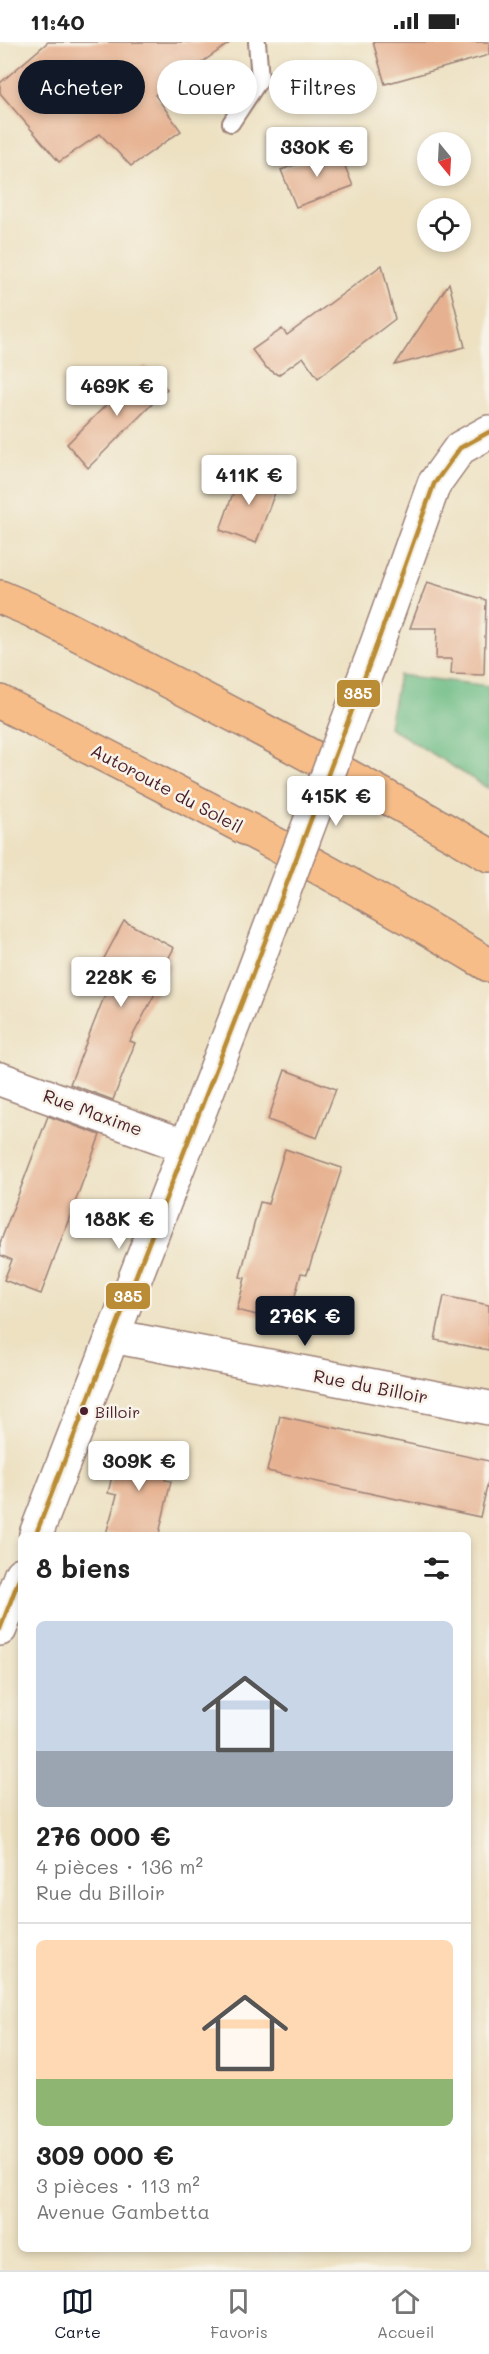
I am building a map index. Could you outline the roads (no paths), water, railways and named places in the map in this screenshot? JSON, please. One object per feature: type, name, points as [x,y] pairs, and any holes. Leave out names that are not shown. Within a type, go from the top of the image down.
[{"type":"highway","points":[[0,597],[236,715],[388,796],[489,855]]},
{"type":"highway","name":"Autoroute du Soleil","points":[[0,702],[192,800],[445,938],[489,965]]},
{"type":"street","points":[[37,1532],[249,984],[374,652],[434,484],[460,448],[489,432]]},
{"type":"street","name":"Rue Maxime","points":[[0,1079],[185,1146]]},
{"type":"street","name":"Rue du Billoir","points":[[112,1336],[489,1408]]},
{"type":"street","points":[[0,1629],[18,1582]]},
{"type":"lane","points":[[231,123],[260,80],[257,42]]},
{"type":"place","name":"Billoir","points":[[84,1411]]}]
